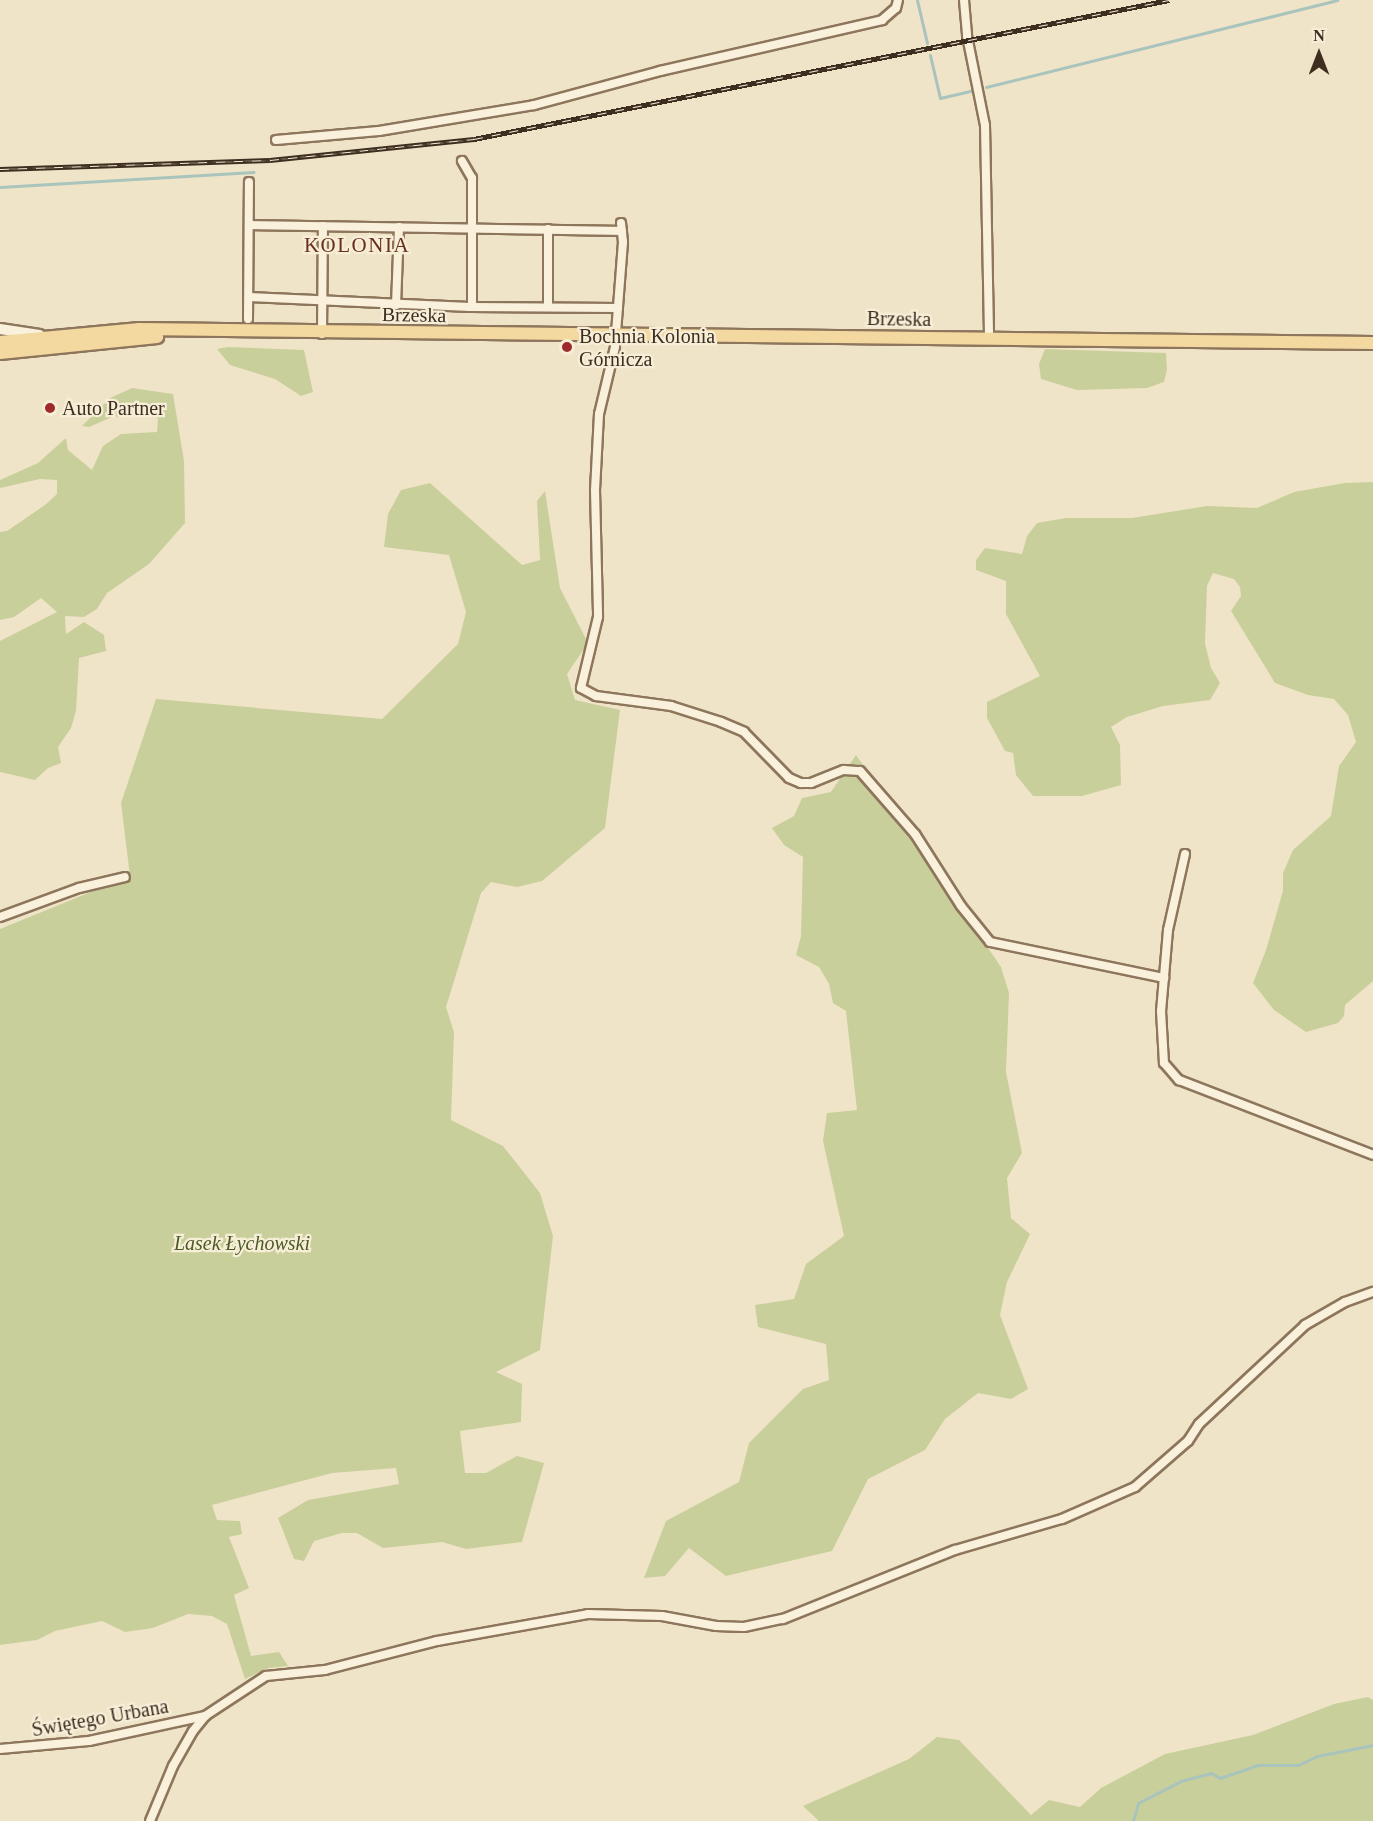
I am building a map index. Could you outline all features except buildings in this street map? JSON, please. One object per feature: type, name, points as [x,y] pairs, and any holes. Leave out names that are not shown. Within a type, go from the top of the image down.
[{"type":"main road","name":"Brzeska","points":[[0,329],[47,336]]},
{"type":"main road","name":"Brzeska","points":[[0,342],[139,329],[212,333],[1373,343]]},
{"type":"main road","name":"Brzeska","points":[[0,353],[212,333]]},
{"type":"street","points":[[276,140],[379,131],[534,105],[660,71],[882,20],[896,8],[898,0]]},
{"type":"street","points":[[964,0],[966,28],[985,124],[990,339]]},
{"type":"street","points":[[462,161],[472,178],[471,307]]},
{"type":"street","points":[[248,319],[249,182]]},
{"type":"street","points":[[249,225],[548,229],[621,227],[615,336],[599,414],[595,490],[598,617],[582,680],[586,693],[671,706],[721,722],[744,732],[789,778],[801,783],[811,783],[844,770],[860,771],[915,834],[961,906],[990,942],[1164,978]]},
{"type":"street","points":[[322,334],[323,226]]},
{"type":"street","points":[[396,304],[399,227]]},
{"type":"street","points":[[548,229],[548,307]]},
{"type":"street","points":[[249,297],[471,307],[618,308]]},
{"type":"street","points":[[1185,854],[1168,930],[1164,978],[1162,1055],[1170,1072],[1179,1080],[1373,1155]]},
{"type":"street","points":[[0,917],[80,888],[125,877]]},
{"type":"street","points":[[150,1821],[193,1731],[205,1716],[266,1676],[325,1670],[437,1641],[570,1616],[641,1615],[744,1627],[783,1619],[955,1550],[1062,1519],[1149,1478],[1188,1441],[1207,1416],[1305,1325],[1345,1302],[1373,1292]]},
{"type":"street","name":"Świętego Urbana","points":[[0,1749],[89,1741],[205,1716]]},
{"type":"green space","points":[[228,347],[304,350],[313,392],[301,396],[275,379],[230,365],[217,349]]},
{"type":"green space","points":[[1045,349],[1166,353],[1167,370],[1164,382],[1147,388],[1077,390],[1041,379],[1039,364]]},
{"type":"green space","points":[[132,388],[173,394],[184,461],[185,523],[149,564],[107,593],[97,609],[84,617],[65,616],[66,634],[84,622],[104,635],[106,651],[79,658],[76,711],[71,728],[58,747],[61,763],[48,768],[35,780],[0,772],[0,641],[57,612],[41,598],[14,617],[0,620],[0,532],[7,531],[45,505],[57,494],[57,480],[40,479],[0,488],[0,480],[38,463],[66,438],[68,450],[92,470],[103,446],[121,434],[157,432],[158,419],[153,414],[112,417],[89,427],[82,426],[110,398]]},
{"type":"green space","points":[[1373,482],[1373,981],[1345,1005],[1344,1016],[1338,1023],[1306,1032],[1274,1010],[1253,983],[1266,950],[1283,891],[1283,873],[1293,850],[1331,816],[1339,766],[1356,742],[1348,715],[1334,699],[1308,695],[1275,683],[1231,611],[1241,596],[1240,587],[1234,579],[1213,573],[1207,586],[1205,643],[1211,668],[1220,683],[1210,700],[1163,706],[1127,717],[1111,727],[1120,745],[1121,785],[1082,796],[1033,796],[1016,775],[1013,753],[1005,751],[987,718],[987,702],[1040,676],[1006,614],[1006,581],[976,570],[976,560],[985,548],[1022,554],[1027,536],[1037,523],[1066,518],[1132,518],[1207,506],[1257,508],[1294,492],[1345,483]]},
{"type":"green space","name":"Lasek Łychowski","points":[[430,483],[522,565],[540,560],[537,501],[545,491],[560,588],[588,643],[567,674],[575,700],[620,710],[605,828],[542,881],[517,887],[491,882],[481,893],[446,1007],[454,1032],[451,1120],[503,1146],[540,1193],[553,1236],[540,1350],[496,1372],[522,1384],[521,1422],[460,1431],[465,1473],[486,1473],[517,1456],[544,1463],[522,1542],[466,1549],[442,1542],[383,1548],[357,1533],[342,1533],[314,1541],[304,1561],[294,1559],[278,1518],[308,1500],[399,1484],[396,1468],[332,1473],[212,1505],[217,1520],[240,1521],[242,1534],[229,1537],[249,1588],[234,1595],[251,1656],[279,1652],[288,1666],[268,1668],[245,1679],[227,1624],[212,1616],[188,1614],[153,1628],[125,1632],[102,1621],[55,1631],[37,1640],[0,1645],[0,929],[130,876],[121,803],[156,699],[382,719],[458,644],[466,612],[449,555],[384,547],[388,514],[401,490]]},
{"type":"green space","points":[[856,755],[1001,967],[1009,993],[1006,1072],[1022,1153],[1007,1178],[1011,1218],[1030,1234],[1007,1282],[1000,1315],[1028,1389],[1011,1399],[978,1393],[945,1419],[925,1450],[868,1479],[832,1551],[726,1576],[689,1548],[665,1576],[644,1578],[666,1521],[739,1482],[749,1443],[803,1389],[829,1380],[826,1344],[758,1327],[755,1305],[794,1299],[806,1264],[844,1236],[823,1141],[827,1113],[857,1110],[846,1011],[833,1003],[829,984],[819,967],[796,955],[801,936],[803,857],[784,845],[772,828],[794,816],[802,798],[831,792]]},
{"type":"green space","points":[[1368,1697],[1373,1700],[1373,1821],[819,1821],[803,1806],[909,1759],[937,1737],[959,1740],[1031,1815],[1049,1800],[1080,1807],[1101,1788],[1165,1754],[1253,1735],[1334,1704]]},
{"type":"waterway","points":[[917,0],[927,43]]},
{"type":"waterway","points":[[986,87],[1337,0]]},
{"type":"waterway","points":[[930,55],[940,98],[970,91]]},
{"type":"waterway","points":[[0,187],[254,172]]},
{"type":"waterway","points":[[1133,1821],[1138,1803],[1181,1781],[1211,1773],[1220,1778],[1258,1765],[1298,1765],[1317,1756],[1373,1745]]},
{"type":"railway","points":[[0,169],[270,160],[474,139],[1169,0]]},
{"type":"place","name":"Bochnia Kolonia Górnicza","points":[[567,347]]},
{"type":"place","name":"Auto Partner","points":[[50,408]]},
{"type":"district","name":"KOLONIA","points":[[357,245]]}]
